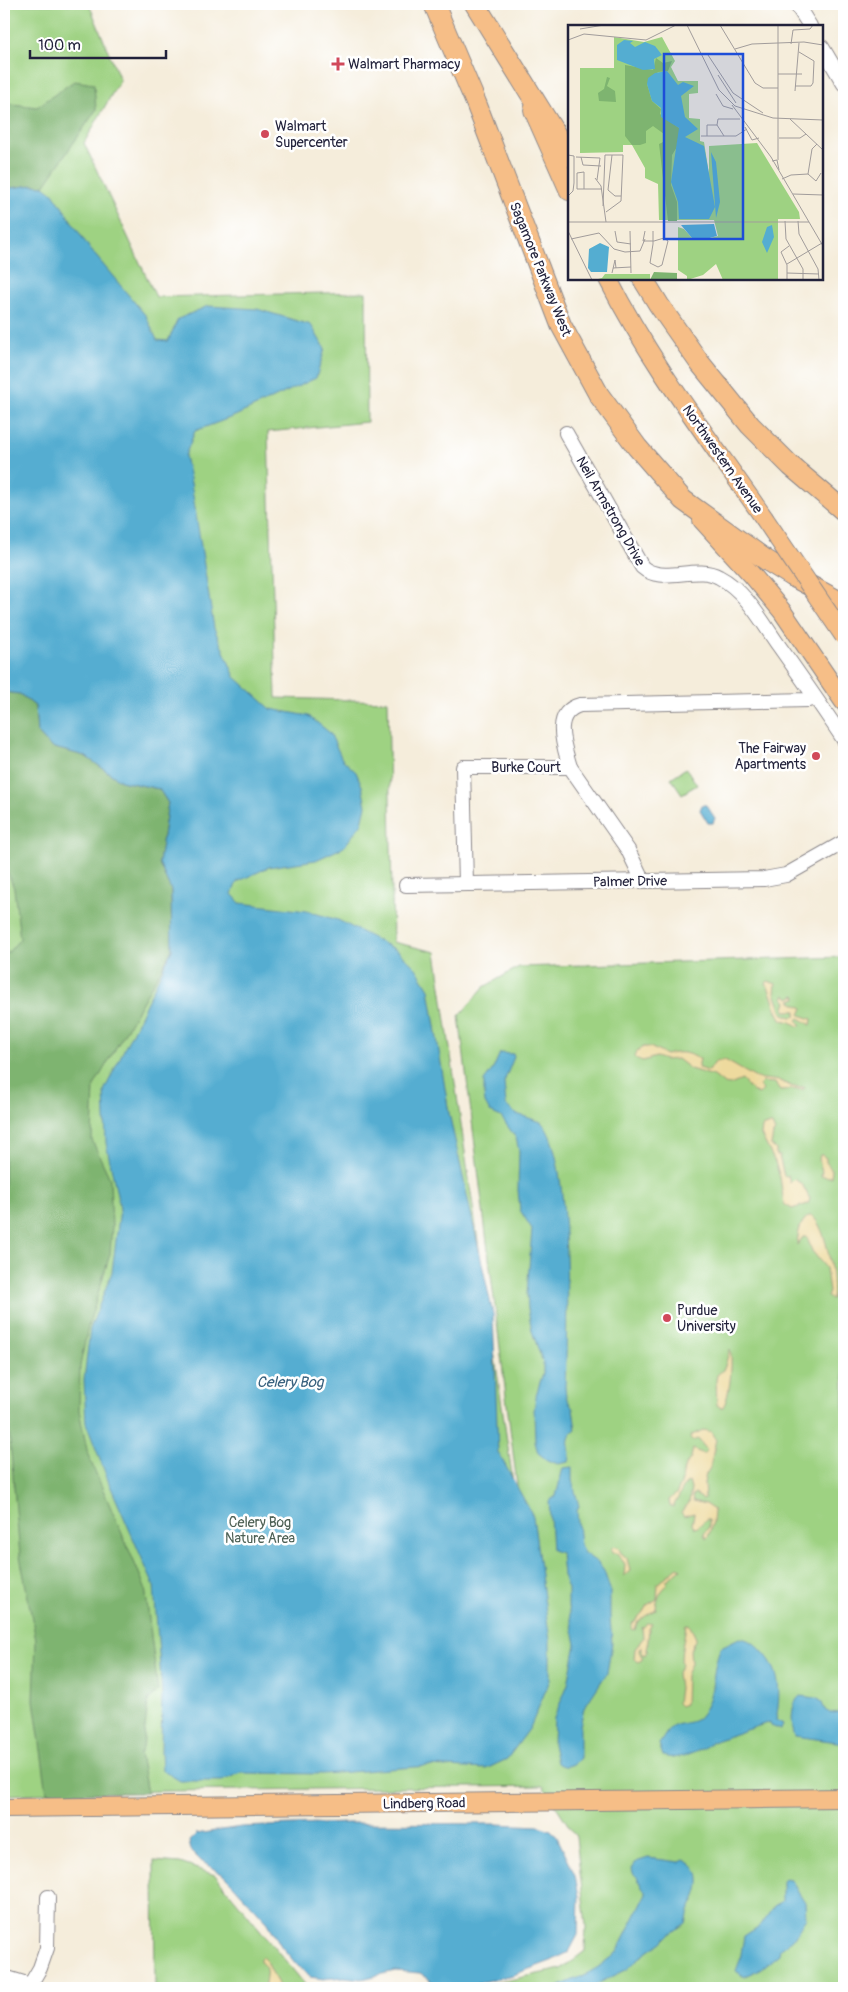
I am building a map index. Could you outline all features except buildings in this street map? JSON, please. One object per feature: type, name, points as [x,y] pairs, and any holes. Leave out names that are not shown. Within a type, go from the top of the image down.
[{"type":"highway","name":"Sagamore Parkway West","points":[[434,4],[476,103],[561,325],[600,395],[637,446],[683,500],[766,560],[844,604]]},
{"type":"highway","points":[[475,4],[568,154]]},
{"type":"highway","points":[[644,280],[699,362],[750,425],[791,466],[844,511]]},
{"type":"main road","points":[[525,87],[535,116],[568,189]]},
{"type":"main road","name":"Northwestern Avenue","points":[[608,280],[624,312],[666,376],[844,636]]},
{"type":"main road","points":[[683,500],[753,576],[782,611],[844,702]]},
{"type":"main road","name":"Lindberg Road","points":[[4,1808],[844,1798]]},
{"type":"street","points":[[796,4],[809,25]]},
{"type":"street","points":[[823,49],[844,84]]},
{"type":"street","name":"Neil Armstrong Drive","points":[[566,433],[642,567],[647,571],[660,574],[705,572],[717,575],[731,583],[741,593],[844,740]]},
{"type":"street","points":[[570,766],[561,726],[566,711],[572,707],[580,705],[808,700],[816,698]]},
{"type":"street","name":"Burke Court","points":[[466,883],[463,767],[570,766],[628,850],[644,880]]},
{"type":"street","name":"Palmer Drive","points":[[406,885],[776,878],[802,868],[844,842]]},
{"type":"street","points":[[4,1977],[31,1987],[47,1948],[48,1897]]},
{"type":"green space","name":"Celery Bog Nature Area","points":[[4,4],[89,4],[120,80],[84,143],[156,297],[366,292],[367,422],[268,432],[276,698],[388,701],[393,942],[436,952],[537,1647],[459,1016],[484,987],[519,967],[844,957],[844,1988],[472,1988],[561,1969],[585,1951],[586,1926],[576,1837],[543,1786],[92,1792],[4,1795]]},
{"type":"green space","points":[[74,81],[94,84],[96,110],[44,186],[33,185],[4,189],[4,103],[37,107]]},
{"type":"green space","points":[[4,692],[20,694],[35,706],[37,732],[51,747],[85,756],[121,781],[159,789],[168,803],[159,863],[171,890],[172,950],[94,1086],[92,1140],[110,1179],[112,1226],[110,1254],[88,1327],[80,1366],[79,1410],[88,1455],[145,1587],[158,1691],[148,1701],[143,1748],[140,1754],[147,1793],[47,1793],[34,1700],[36,1640],[20,1556],[9,1429],[4,1248],[4,957],[20,939],[14,888],[4,864]]},
{"type":"green space","points":[[686,768],[697,785],[682,794],[671,778]]},
{"type":"green space","points":[[154,1861],[180,1863],[215,1875],[308,1988],[155,1988]]},
{"type":"sand","points":[[768,981],[776,984],[775,993],[782,1013],[791,1017],[796,1016],[796,1011],[785,1011],[787,1002],[783,997],[785,995],[790,998],[796,995],[797,998],[791,1000],[791,1002],[803,1008],[800,1015],[812,1019],[811,1025],[799,1018],[797,1020],[801,1024],[799,1027],[791,1022],[782,1020],[766,983]]},
{"type":"sand","points":[[643,1047],[650,1047],[666,1055],[683,1053],[691,1055],[700,1059],[698,1068],[709,1071],[715,1062],[725,1060],[756,1078],[780,1081],[793,1087],[805,1087],[804,1089],[780,1090],[775,1083],[763,1082],[759,1086],[763,1090],[759,1094],[752,1091],[742,1080],[730,1085],[724,1084],[714,1076],[690,1069],[677,1059],[665,1060],[656,1057],[643,1061],[635,1057],[637,1051]]},
{"type":"sand","points":[[772,1125],[775,1132],[771,1146],[776,1149],[776,1156],[779,1156],[784,1176],[788,1175],[790,1183],[794,1179],[802,1184],[810,1199],[808,1204],[792,1209],[784,1204],[780,1177],[775,1162],[761,1135],[762,1127]]},
{"type":"sand","points":[[820,1155],[826,1158],[826,1162],[832,1170],[831,1177],[821,1176]]},
{"type":"sand","points":[[809,1216],[812,1216],[817,1222],[826,1242],[831,1268],[832,1299],[827,1297],[829,1292],[826,1268],[812,1251],[807,1237],[803,1237],[797,1245],[801,1225]]},
{"type":"sand","points":[[730,1349],[729,1387],[725,1402],[721,1408],[717,1405],[716,1380],[717,1375],[724,1369]]},
{"type":"sand","points":[[703,1430],[712,1432],[716,1439],[710,1468],[704,1483],[705,1498],[703,1499],[695,1494],[692,1496],[693,1501],[705,1504],[714,1510],[713,1522],[706,1538],[704,1534],[709,1527],[709,1519],[706,1519],[695,1528],[692,1525],[694,1513],[684,1516],[681,1512],[689,1503],[691,1489],[689,1482],[686,1483],[673,1507],[670,1506],[669,1500],[677,1493],[684,1468],[691,1457],[693,1449],[703,1454],[707,1450],[698,1439],[692,1441],[690,1439],[692,1435]]},
{"type":"sand","points":[[613,1546],[618,1547],[627,1558],[630,1571],[624,1576],[625,1564],[617,1553],[612,1553]]},
{"type":"sand","points":[[678,1567],[681,1569],[667,1580],[666,1586],[658,1598],[656,1609],[637,1622],[635,1630],[632,1629],[632,1624],[647,1605],[657,1599],[658,1583]]},
{"type":"sand","points":[[648,1623],[652,1624],[649,1628],[647,1652],[645,1655],[642,1654],[642,1647],[640,1647],[639,1651],[643,1659],[638,1662],[634,1659],[635,1649],[643,1638],[642,1628]]},
{"type":"sand","points":[[689,1624],[696,1638],[690,1650],[691,1663],[686,1675],[685,1704],[680,1706],[677,1703],[679,1688],[677,1673],[682,1665],[682,1645],[686,1625]]},
{"type":"sand","points":[[262,1957],[267,1962],[280,1988],[265,1988],[266,1971],[260,1962]]},
{"type":"water","name":"Celery Bog","points":[[33,185],[44,186],[53,193],[90,249],[146,316],[157,340],[168,341],[178,319],[208,306],[257,309],[311,325],[325,349],[316,378],[235,416],[195,431],[185,456],[214,628],[235,677],[271,709],[309,716],[330,733],[342,759],[356,772],[362,786],[366,806],[362,823],[344,847],[316,860],[269,867],[237,882],[232,894],[240,903],[307,911],[338,920],[398,951],[416,968],[429,989],[449,1113],[493,1314],[498,1452],[533,1516],[550,1641],[550,1680],[530,1728],[507,1759],[486,1769],[428,1766],[323,1774],[240,1773],[222,1781],[180,1781],[162,1770],[162,1694],[154,1586],[109,1483],[86,1423],[84,1380],[90,1329],[112,1272],[120,1209],[106,1143],[104,1091],[172,950],[171,890],[159,863],[168,803],[159,789],[121,781],[85,756],[51,747],[37,732],[35,706],[20,694],[4,692],[4,189]]},
{"type":"water","points":[[702,805],[706,805],[715,818],[713,823],[708,823],[700,810]]},
{"type":"water","points":[[500,1053],[513,1054],[514,1057],[504,1082],[506,1105],[514,1113],[541,1122],[551,1140],[559,1169],[566,1248],[567,1330],[565,1387],[566,1397],[573,1409],[576,1430],[569,1441],[569,1462],[558,1464],[547,1460],[538,1453],[535,1442],[534,1411],[536,1395],[543,1373],[543,1363],[532,1331],[528,1309],[527,1293],[532,1229],[520,1210],[518,1190],[519,1151],[516,1138],[501,1117],[490,1112],[485,1103],[484,1081],[493,1069]]},
{"type":"water","points":[[572,1467],[572,1480],[579,1506],[577,1511],[580,1546],[584,1553],[598,1563],[604,1571],[610,1589],[612,1643],[607,1673],[584,1708],[580,1726],[580,1758],[569,1766],[563,1766],[557,1763],[553,1744],[554,1718],[568,1684],[576,1644],[568,1607],[568,1589],[563,1576],[561,1553],[552,1550],[549,1501],[556,1496],[563,1468]]},
{"type":"water","points":[[739,1638],[757,1646],[773,1666],[779,1692],[776,1720],[783,1724],[781,1730],[771,1726],[770,1722],[712,1742],[689,1755],[663,1756],[659,1744],[669,1729],[697,1719],[705,1709],[711,1692],[715,1665],[721,1647]]},
{"type":"water","points":[[800,1696],[816,1698],[821,1701],[825,1710],[830,1713],[844,1712],[844,1743],[795,1736],[792,1715],[794,1704]]},
{"type":"water","points":[[348,1823],[497,1824],[539,1826],[551,1830],[557,1837],[575,1875],[579,1896],[578,1935],[569,1952],[513,1975],[455,1988],[439,1986],[420,1973],[395,1971],[362,1979],[310,1977],[281,1946],[268,1923],[234,1886],[222,1874],[201,1861],[191,1851],[189,1841],[196,1834],[241,1827]]},
{"type":"water","points":[[648,1858],[680,1862],[684,1860],[696,1869],[699,1887],[689,1910],[686,1923],[638,1959],[628,1969],[599,1983],[593,1988],[556,1988],[596,1968],[617,1952],[646,1894],[632,1868],[636,1862]]},
{"type":"water","points":[[784,1879],[791,1880],[805,1902],[806,1918],[793,1939],[780,1949],[779,1954],[761,1969],[744,1977],[736,1971],[744,1936],[761,1925],[774,1906],[782,1901],[782,1881]]},
{"type":"place","name":"Walmart Pharmacy","points":[[338,64]]},
{"type":"place","name":"Walmart Supercenter","points":[[265,134]]},
{"type":"place","name":"The Fairway Apartments","points":[[816,756]]},
{"type":"place","name":"Purdue University","points":[[667,1318]]}]
